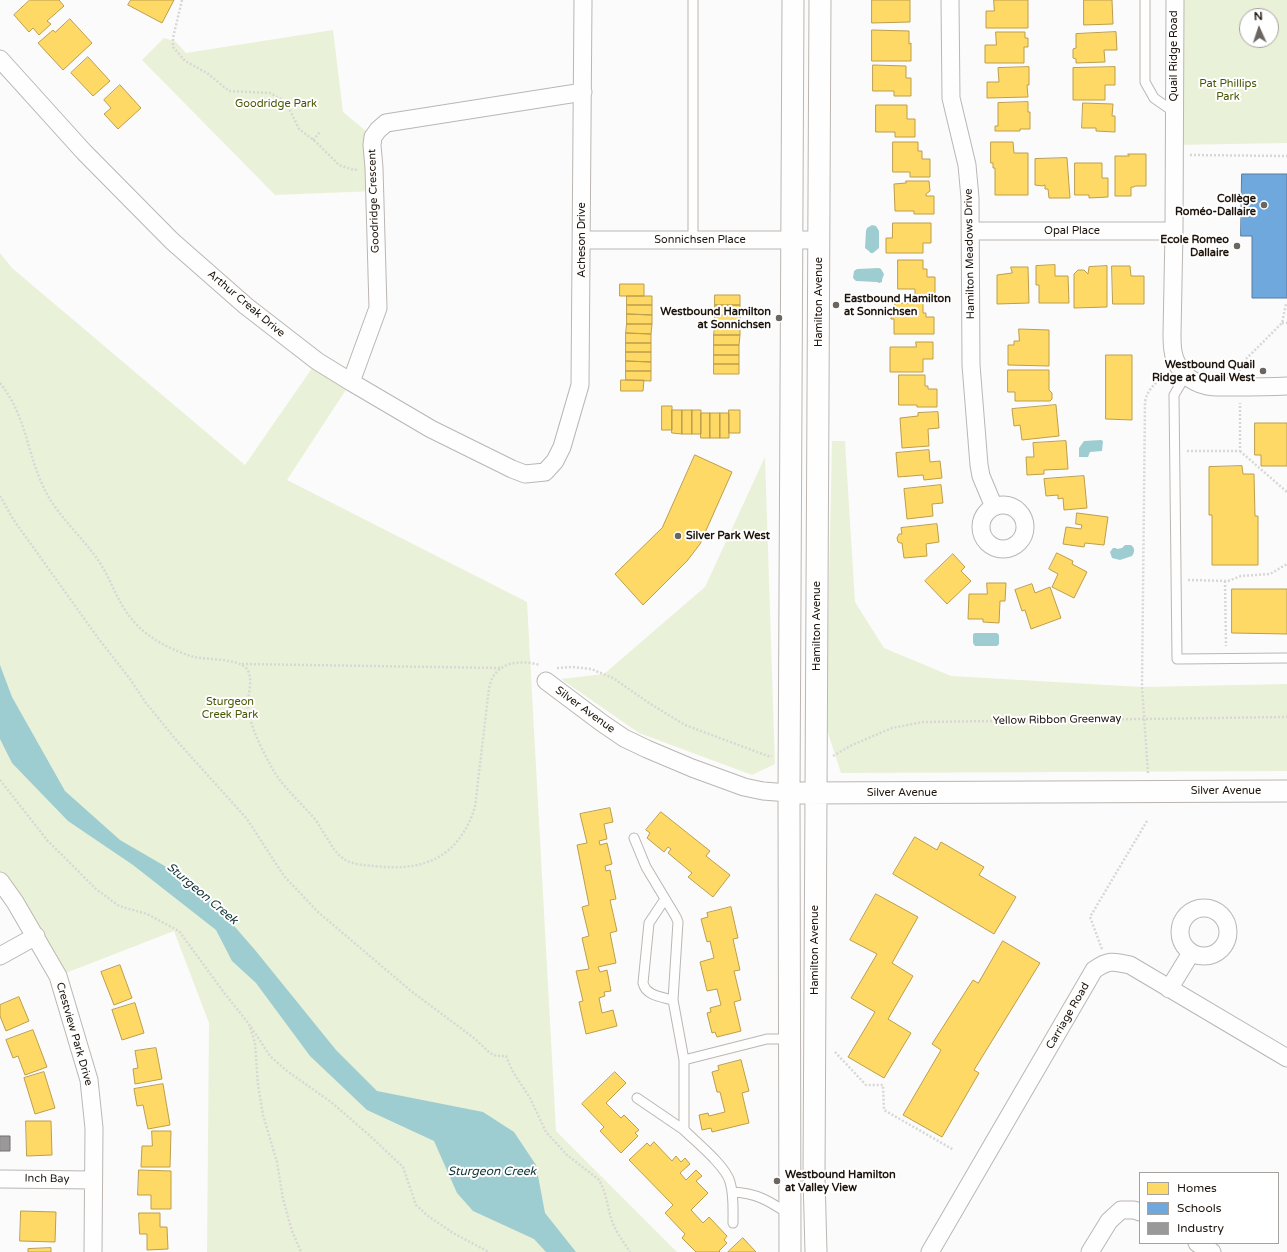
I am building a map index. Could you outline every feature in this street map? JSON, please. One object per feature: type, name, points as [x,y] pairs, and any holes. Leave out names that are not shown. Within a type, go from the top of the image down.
[{"type":"street","name":"Acheson Drive","points":[[545,472],[554,461],[562,447],[580,385],[583,0]]},
{"type":"street","points":[[790,1252],[789,756],[793,0]]},
{"type":"street","name":"Hamilton Avenue","points":[[816,1252],[814,1177],[816,793],[825,756],[819,240],[820,0]]},
{"type":"street","name":"Hamilton Meadows Drive","points":[[950,0],[951,98],[967,165],[971,231],[971,365],[979,465],[981,476],[994,507]]},
{"type":"street","name":"Quail Ridge Road","points":[[1175,0],[1172,335],[1173,352],[1181,369]]},
{"type":"street","name":"Arthur Creak Drive","points":[[0,59],[84,152],[172,241],[246,306],[317,361],[431,429],[512,469],[525,474],[545,472]]},
{"type":"street","name":"Goodridge Crescent","points":[[351,382],[378,308],[372,145],[373,137],[378,130],[386,123],[583,92]]},
{"type":"street","name":"Opal Place","points":[[971,231],[1174,231]]},
{"type":"street","name":"Sonnichsen Place","points":[[582,240],[819,240]]},
{"type":"street","points":[[1181,369],[1194,382],[1204,385],[1240,387],[1287,386]]},
{"type":"street","name":"Silver Avenue","points":[[546,672],[602,723],[624,738],[646,750],[692,768],[744,787],[763,791],[789,793],[1287,791]]},
{"type":"street","name":"Crestview Park Drive","points":[[0,881],[36,936],[58,976],[89,1080],[94,1128],[93,1252]]},
{"type":"street","points":[[0,956],[36,936]]},
{"type":"street","points":[[1169,989],[1191,953]]},
{"type":"street","points":[[1108,962],[1130,965],[1287,1058]]},
{"type":"street","name":"Carriage Road","points":[[930,1252],[1094,970],[1108,962]]},
{"type":"street","name":"Inch Bay","points":[[0,1179],[93,1180]]},
{"type":"street","points":[[1090,1252],[1108,1221],[1121,1210],[1139,1212]]},
{"type":"street","points":[[1199,1244],[1212,1252]]},
{"type":"lane","points":[[693,0],[693,240]]},
{"type":"lane","name":"Quail Ridge Road","points":[[1145,0],[1145,82],[1154,98],[1174,112]]},
{"type":"lane","points":[[1181,369],[1174,396],[1177,659],[1287,658]]},
{"type":"lane","points":[[634,838],[646,867],[678,922],[673,1000],[684,1060],[684,1130]]},
{"type":"lane","points":[[665,899],[649,923],[643,983],[644,987],[650,993],[673,1000]]},
{"type":"lane","points":[[684,1060],[767,1039],[790,1039]]},
{"type":"lane","points":[[637,1098],[684,1130],[725,1171],[730,1181],[732,1192],[733,1222]]},
{"type":"lane","points":[[732,1192],[758,1196],[791,1215]]},
{"type":"path","points":[[182,0],[173,47],[185,61],[208,73],[229,91],[270,93],[286,102],[300,129],[339,164],[354,170],[374,168]]},
{"type":"path","points":[[313,140],[320,132]]},
{"type":"path","points":[[1174,155],[1287,156]]},
{"type":"path","points":[[1240,451],[1239,366],[1282,323],[1286,304]]},
{"type":"path","points":[[1282,323],[1287,323]]},
{"type":"path","points":[[1148,774],[1142,679],[1145,402],[1146,394],[1153,386],[1181,369]]},
{"type":"path","points":[[0,383],[14,403],[21,419],[42,484],[54,507],[87,545],[99,562],[122,607],[136,625],[149,636],[164,644],[196,657],[240,664],[502,668],[520,662],[530,663],[546,672],[573,667],[591,669],[613,678],[649,703],[685,725],[768,756],[789,756]]},
{"type":"path","points":[[1174,451],[1240,451],[1287,492]]},
{"type":"path","points":[[0,496],[14,519],[146,703],[177,741],[247,819],[284,876],[318,912],[410,990],[474,1038],[490,1053],[496,1056],[506,1056],[513,1072],[530,1098],[546,1132],[566,1155],[598,1179],[602,1184],[611,1218],[618,1235],[630,1252]]},
{"type":"path","points":[[1176,580],[1225,581],[1241,576],[1270,574],[1287,564]]},
{"type":"path","points":[[1225,581],[1226,659]]},
{"type":"path","points":[[240,664],[249,672],[250,686],[248,706],[254,731],[280,780],[315,820],[337,854],[347,861],[361,865],[398,868],[414,866],[439,857],[452,847],[466,831],[475,807],[489,690],[495,674],[502,668]]},
{"type":"path","name":"Yellow Ribbon Greenway","points":[[825,756],[892,728],[923,722],[1287,717]]},
{"type":"path","points":[[0,780],[47,840],[96,888],[120,906],[147,914],[179,931],[249,1024],[270,1056],[331,1102],[403,1167],[416,1205],[453,1233],[489,1252]]},
{"type":"path","points":[[1108,962],[1090,917],[1147,821]]},
{"type":"path","points":[[249,1024],[255,1043],[258,1085],[263,1115],[277,1162],[283,1199],[292,1231],[301,1252]]},
{"type":"path","points":[[835,1052],[866,1085],[883,1085],[884,1110],[954,1150]]},
{"type":"green space","name":"Pat Phillips Park","points":[[1175,0],[1287,0],[1287,143],[1174,145]]},
{"type":"green space","name":"Goodridge Park","points":[[333,30],[343,112],[373,137],[375,191],[275,195],[142,60],[164,38],[176,42],[186,53]]},
{"type":"green space","name":"Sturgeon Creek Park","points":[[0,253],[12,268],[245,465],[317,361],[351,382],[287,480],[527,602],[556,1131],[677,1252],[207,1252],[209,1023],[174,931],[58,976],[0,881]]},
{"type":"green space","points":[[832,441],[845,441],[855,602],[884,648],[951,676],[1142,687],[1287,684],[1287,771],[841,773],[826,727]]},
{"type":"green space","points":[[765,457],[775,764],[752,775],[639,733],[561,679],[604,674],[705,587]]},
{"type":"water","points":[[872,225],[876,226],[879,231],[879,248],[873,253],[870,253],[865,248],[866,231],[867,228]]},
{"type":"water","points":[[879,268],[884,274],[882,282],[856,281],[853,278],[854,271],[857,269]]},
{"type":"water","points":[[1084,441],[1103,441],[1102,451],[1090,452],[1088,457],[1079,457],[1079,448]]},
{"type":"water","points":[[1125,545],[1131,545],[1133,547],[1134,552],[1132,556],[1120,560],[1112,558],[1110,552],[1113,548],[1122,548]]},
{"type":"water","points":[[997,633],[999,635],[999,644],[997,646],[975,646],[973,643],[973,634]]},
{"type":"water","name":"Sturgeon Creek","points":[[0,665],[12,697],[65,791],[120,840],[175,872],[209,897],[255,950],[336,1050],[377,1091],[483,1112],[514,1132],[536,1165],[545,1213],[576,1252],[546,1252],[534,1239],[473,1211],[457,1193],[434,1141],[367,1110],[310,1056],[256,983],[232,961],[216,930],[133,865],[68,821],[12,763],[0,739]]},
{"type":"building: Homes","points":[[30,0],[59,0],[64,6],[47,21],[51,24],[39,35],[33,28],[29,32],[14,15]]},
{"type":"building: Homes","points":[[131,0],[174,0],[162,23],[128,5]]},
{"type":"building: Homes","points":[[872,0],[910,0],[910,22],[872,23]]},
{"type":"building: Homes","points":[[994,0],[1028,0],[1028,28],[986,28],[986,11],[994,11]]},
{"type":"building: Homes","points":[[1084,0],[1112,0],[1113,24],[1084,25]]},
{"type":"building: Homes","points":[[70,19],[92,43],[63,70],[38,43],[53,30],[55,32]]},
{"type":"building: Homes","points":[[872,30],[909,31],[911,61],[872,61]]},
{"type":"building: Homes","points":[[996,32],[1025,32],[1025,38],[1028,38],[1028,47],[1024,47],[1024,63],[985,63],[985,45],[996,45]]},
{"type":"building: Homes","points":[[1116,32],[1117,50],[1104,50],[1105,62],[1076,63],[1076,59],[1073,58],[1073,49],[1076,48],[1076,34]]},
{"type":"building: Homes","points":[[88,57],[110,81],[93,96],[71,73]]},
{"type":"building: Homes","points":[[873,65],[906,66],[906,78],[911,78],[911,96],[894,96],[894,91],[873,91]]},
{"type":"building: Homes","points":[[1029,67],[1029,85],[1027,85],[1028,97],[987,98],[987,82],[999,82],[998,68]]},
{"type":"building: Homes","points":[[1115,67],[1115,85],[1105,85],[1105,100],[1073,100],[1073,68]]},
{"type":"building: Homes","points":[[120,85],[141,108],[118,129],[104,114],[111,108],[104,100]]},
{"type":"building: Homes","points":[[1028,102],[1028,112],[1030,112],[1030,129],[1020,129],[1020,131],[995,131],[995,126],[998,126],[998,103]]},
{"type":"building: Homes","points":[[1083,103],[1113,104],[1112,116],[1115,116],[1115,132],[1096,131],[1096,128],[1082,128]]},
{"type":"building: Homes","points":[[876,105],[907,105],[907,119],[915,119],[915,137],[895,137],[895,132],[876,132]]},
{"type":"building: Homes","points":[[893,142],[918,142],[918,151],[922,151],[922,159],[930,159],[930,177],[910,177],[910,172],[893,172]]},
{"type":"building: Homes","points":[[991,142],[1013,142],[1014,153],[1028,153],[1028,195],[995,195],[995,168],[993,168],[993,163],[991,163]]},
{"type":"building: Homes","points":[[1128,154],[1146,154],[1146,186],[1131,187],[1131,196],[1115,196],[1115,156],[1129,156]]},
{"type":"building: Homes","points":[[1067,158],[1070,198],[1049,198],[1048,189],[1045,189],[1045,185],[1035,185],[1035,159]]},
{"type":"building: Homes","points":[[1075,163],[1102,163],[1102,178],[1108,178],[1108,197],[1089,198],[1089,195],[1075,195]]},
{"type":"building: Homes","points":[[906,181],[929,181],[930,191],[926,194],[926,196],[934,196],[934,214],[914,214],[914,211],[895,211],[894,184],[906,183]]},
{"type":"building: Homes","points":[[893,223],[931,223],[931,243],[923,243],[923,253],[886,253],[886,238],[892,238]]},
{"type":"building: Homes","points":[[898,260],[923,260],[923,269],[927,269],[927,277],[935,277],[935,295],[915,295],[915,289],[898,289]]},
{"type":"building: Homes","points":[[1055,265],[1055,276],[1068,276],[1069,303],[1039,303],[1039,285],[1036,285],[1036,266]]},
{"type":"building: Homes","points":[[1107,266],[1107,307],[1074,308],[1074,274],[1078,270],[1084,270],[1088,274],[1089,267]]},
{"type":"building: Homes","points":[[1112,266],[1130,266],[1131,276],[1144,276],[1144,304],[1113,304]]},
{"type":"building: Homes","points":[[1011,267],[1028,267],[1029,303],[997,304],[997,275],[1012,273]]},
{"type":"building: Homes","points":[[620,284],[644,284],[644,296],[620,296]]},
{"type":"building: Homes","points":[[715,295],[740,295],[740,305],[715,305]]},
{"type":"building: Homes","points":[[627,296],[652,296],[652,305],[627,305]]},
{"type":"building: Homes","points":[[895,303],[923,303],[923,313],[926,313],[926,317],[934,317],[934,334],[894,334],[894,319],[891,319],[891,309],[895,309]]},
{"type":"building: Homes","points":[[627,305],[652,305],[652,315],[627,314]]},
{"type":"building: Homes","points":[[715,305],[740,305],[740,315],[715,315]]},
{"type":"building: Homes","points":[[627,314],[652,315],[652,324],[627,324]]},
{"type":"building: Homes","points":[[715,315],[740,315],[740,325],[715,325]]},
{"type":"building: Homes","points":[[627,324],[652,324],[651,334],[626,333]]},
{"type":"building: Homes","points":[[715,325],[740,325],[740,335],[714,335]]},
{"type":"building: Homes","points":[[1019,329],[1049,330],[1049,366],[1008,365],[1008,345],[1014,345],[1014,341],[1019,341]]},
{"type":"building: Homes","points":[[626,333],[651,334],[651,343],[626,343]]},
{"type":"building: Homes","points":[[714,335],[740,335],[739,345],[714,345]]},
{"type":"building: Homes","points":[[916,342],[933,342],[933,359],[923,359],[923,372],[890,372],[890,347],[916,347]]},
{"type":"building: Homes","points":[[626,343],[651,343],[651,352],[626,352]]},
{"type":"building: Homes","points":[[714,345],[739,345],[739,355],[714,355]]},
{"type":"building: Homes","points":[[626,352],[651,352],[651,362],[626,361]]},
{"type":"building: Homes","points":[[714,355],[739,355],[739,364],[714,364]]},
{"type":"building: Homes","points":[[1106,355],[1132,355],[1132,420],[1106,419]]},
{"type":"building: Homes","points":[[626,361],[651,362],[651,371],[626,371]]},
{"type":"building: Homes","points":[[714,364],[739,364],[739,374],[714,374]]},
{"type":"building: Homes","points":[[1008,370],[1049,370],[1049,390],[1052,393],[1052,399],[1050,401],[1015,401],[1015,392],[1008,392]]},
{"type":"building: Homes","points":[[626,371],[651,371],[651,381],[626,380]]},
{"type":"building: Homes","points":[[899,375],[925,375],[925,386],[928,386],[928,389],[937,389],[937,407],[899,405]]},
{"type":"building: Homes","points":[[621,380],[644,380],[643,391],[621,391]]},
{"type":"building: Homes","points":[[1056,405],[1059,436],[1022,440],[1020,425],[1014,426],[1012,409]]},
{"type":"building: Homes","points":[[662,406],[672,406],[672,430],[662,430]]},
{"type":"building: Homes","points":[[672,410],[682,410],[682,434],[672,433]]},
{"type":"building: Homes","points":[[682,410],[692,410],[692,434],[682,434]]},
{"type":"building: Homes","points":[[692,410],[701,410],[701,434],[692,434]]},
{"type":"building: Homes","points":[[729,410],[740,410],[740,433],[729,433]]},
{"type":"building: Homes","points":[[938,412],[939,428],[928,429],[929,446],[902,448],[900,418],[918,416],[918,413]]},
{"type":"building: Homes","points":[[701,413],[710,413],[710,438],[701,438]]},
{"type":"building: Homes","points":[[710,413],[720,413],[720,438],[710,438]]},
{"type":"building: Homes","points":[[720,413],[729,413],[729,438],[720,438]]},
{"type":"building: Homes","points":[[1255,423],[1287,423],[1287,466],[1261,466],[1261,455],[1255,455]]},
{"type":"building: Homes","points":[[1066,441],[1068,469],[1044,470],[1044,474],[1027,475],[1026,457],[1034,457],[1033,443]]},
{"type":"building: Homes","points":[[929,450],[930,462],[940,461],[942,478],[924,480],[923,475],[898,477],[896,453]]},
{"type":"building: Homes","name":"Silver Park West","points":[[695,455],[732,472],[700,544],[687,561],[643,605],[615,574],[662,528]]},
{"type":"building: Homes","points":[[1242,466],[1243,474],[1254,474],[1255,516],[1258,516],[1258,565],[1212,565],[1212,515],[1209,515],[1209,467]]},
{"type":"building: Homes","points":[[1084,476],[1087,508],[1064,510],[1063,498],[1058,499],[1058,495],[1046,496],[1044,479]]},
{"type":"building: Homes","points":[[941,485],[943,503],[932,504],[933,516],[907,519],[904,489]]},
{"type":"building: Homes","points":[[1077,513],[1108,517],[1104,545],[1085,543],[1084,547],[1063,544],[1066,527],[1081,529],[1082,525],[1076,524]]},
{"type":"building: Homes","points":[[937,524],[939,542],[926,544],[927,556],[904,558],[902,543],[898,542],[897,538],[899,534],[902,534],[901,528]]},
{"type":"building: Homes","points":[[1057,553],[1073,561],[1072,564],[1087,572],[1074,598],[1052,587],[1058,574],[1049,569]]},
{"type":"building: Homes","points":[[953,554],[965,567],[961,571],[971,581],[947,604],[925,581]]},
{"type":"building: Homes","points":[[987,583],[1006,583],[1005,601],[1000,601],[999,623],[983,622],[983,619],[968,619],[969,594],[987,594]]},
{"type":"building: Homes","points":[[1032,584],[1035,593],[1050,587],[1061,618],[1031,629],[1025,610],[1022,611],[1015,590]]},
{"type":"building: Homes","points":[[1232,589],[1287,589],[1287,634],[1232,633]]},
{"type":"building: Homes","points":[[610,808],[613,822],[604,824],[607,839],[599,841],[600,845],[607,843],[612,864],[605,866],[606,871],[610,870],[616,899],[610,900],[617,931],[610,933],[616,963],[598,967],[600,972],[607,970],[611,991],[604,992],[605,996],[599,998],[602,1013],[613,1010],[617,1026],[586,1034],[579,1002],[583,1001],[576,971],[589,969],[582,938],[589,936],[582,907],[589,905],[577,845],[587,843],[580,814]]},
{"type":"building: Homes","points":[[661,812],[710,851],[706,856],[730,875],[713,897],[688,877],[692,873],[668,853],[671,849],[668,847],[664,852],[647,838],[650,833],[646,830]]},
{"type":"building: Homes","points":[[915,837],[937,850],[941,842],[984,867],[979,875],[1016,897],[994,934],[893,874]]},
{"type":"building: Homes","points":[[876,894],[918,917],[892,963],[913,976],[888,1019],[911,1033],[884,1078],[848,1057],[875,1012],[851,998],[877,954],[850,940]]},
{"type":"building: Homes","points":[[731,907],[738,938],[733,939],[740,970],[734,971],[741,1000],[734,1002],[741,1031],[717,1037],[715,1032],[712,1033],[707,1013],[711,1012],[710,1008],[721,1005],[717,989],[707,991],[700,962],[714,958],[710,941],[707,942],[701,919],[708,917],[707,913]]},
{"type":"building: Homes","points":[[1003,941],[1040,963],[974,1070],[979,1073],[942,1137],[903,1115],[941,1050],[932,1044],[973,980],[978,983]]},
{"type":"building: Homes","points":[[120,965],[132,998],[114,1005],[101,972]]},
{"type":"building: Homes","points":[[19,997],[29,1021],[6,1031],[0,1016],[0,1005]]},
{"type":"building: Homes","points":[[135,1003],[144,1033],[122,1040],[112,1010]]},
{"type":"building: Homes","points":[[33,1030],[47,1067],[25,1075],[18,1056],[13,1058],[6,1040]]},
{"type":"building: Homes","points":[[156,1048],[162,1079],[135,1084],[133,1069],[138,1068],[135,1051]]},
{"type":"building: Homes","points":[[741,1060],[749,1091],[742,1093],[749,1123],[712,1132],[711,1128],[702,1130],[699,1115],[708,1113],[709,1116],[725,1112],[720,1092],[717,1092],[712,1072],[719,1070],[718,1066]]},
{"type":"building: Homes","points":[[44,1072],[55,1108],[35,1114],[24,1078]]},
{"type":"building: Homes","points":[[615,1072],[626,1083],[606,1103],[621,1118],[624,1115],[639,1130],[635,1133],[638,1136],[621,1153],[600,1131],[604,1127],[582,1104]]},
{"type":"building: Homes","points":[[163,1084],[170,1125],[148,1129],[143,1105],[137,1106],[134,1089]]},
{"type":"building: Homes","points":[[26,1121],[51,1121],[52,1155],[27,1156]]},
{"type":"building: Homes","points":[[152,1131],[171,1131],[170,1167],[141,1167],[142,1146],[152,1146]]},
{"type":"building: Homes","points":[[654,1142],[672,1161],[676,1156],[681,1162],[685,1158],[690,1164],[680,1173],[686,1180],[696,1170],[702,1176],[696,1181],[708,1193],[691,1210],[703,1223],[709,1217],[727,1236],[724,1240],[727,1243],[719,1251],[720,1252],[696,1252],[682,1238],[685,1234],[665,1213],[673,1205],[629,1160],[647,1143],[650,1146]]},
{"type":"building: Homes","points":[[139,1170],[171,1171],[171,1209],[151,1209],[151,1195],[138,1195]]},
{"type":"building: Homes","points":[[21,1211],[56,1212],[55,1242],[20,1241]]},
{"type":"building: Homes","points":[[139,1213],[160,1213],[160,1227],[167,1227],[168,1249],[147,1250],[147,1234],[140,1234]]},
{"type":"building: Homes","points":[[743,1238],[756,1252],[728,1252]]},
{"type":"building: Homes","points":[[51,1248],[51,1252],[28,1252],[28,1249]]},
{"type":"building: Schools","name":"Collège Roméo-Dallaire","points":[[1242,174],[1287,174],[1287,298],[1252,298],[1252,236],[1241,236]]},
{"type":"building: Industry","points":[[0,1136],[10,1136],[10,1151],[0,1151]]},
{"type":"place","name":"Collège Roméo-Dallaire","points":[[1264,205]]},
{"type":"place","name":"Ecole Romeo Dallaire","points":[[1237,246]]},
{"type":"place","name":"Eastbound Hamilton at Sonnichsen","points":[[836,305]]},
{"type":"place","name":"Westbound Hamilton at Sonnichsen","points":[[779,318]]},
{"type":"place","name":"Westbound Quail Ridge at Quail West","points":[[1263,371]]},
{"type":"place","name":"Silver Park West","points":[[678,536]]},
{"type":"place","name":"Westbound Hamilton at Valley View","points":[[777,1181]]}]
